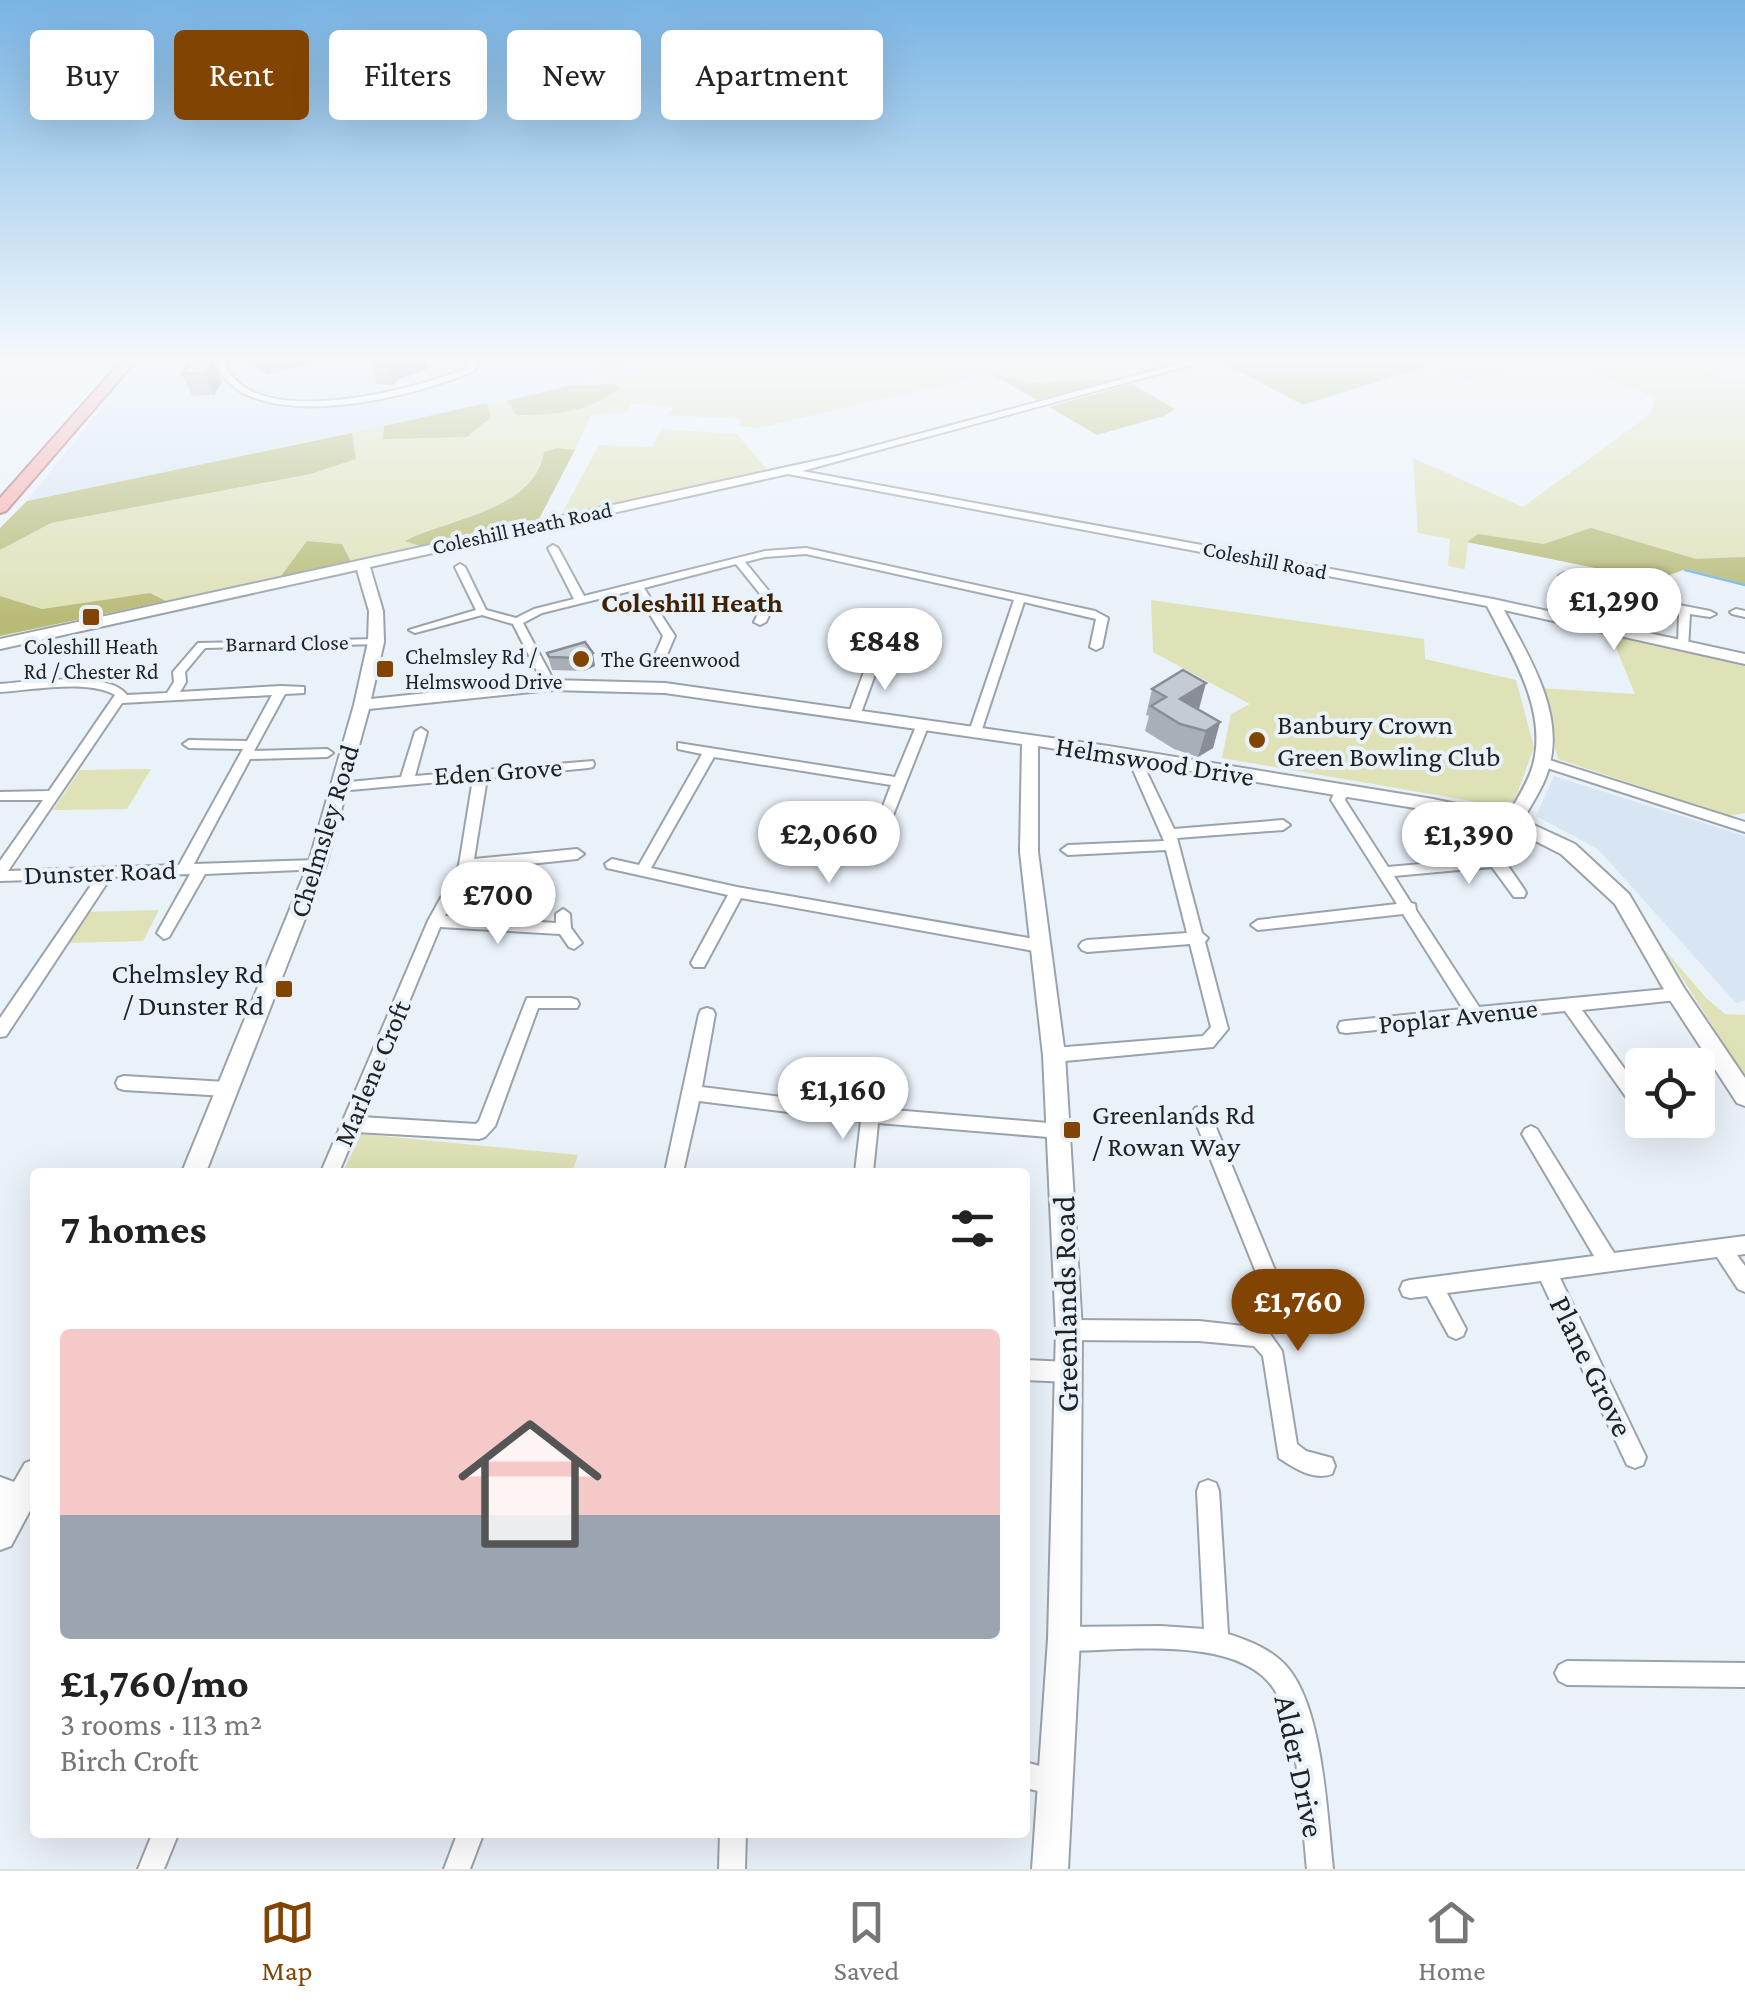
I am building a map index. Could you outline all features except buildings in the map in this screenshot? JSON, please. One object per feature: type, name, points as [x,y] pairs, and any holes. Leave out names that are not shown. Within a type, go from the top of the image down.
[{"type":"highway","points":[[0,508],[56,444]]},
{"type":"street","name":"Coleshill Heath Road","points":[[0,644],[899,444]]},
{"type":"street","name":"Coleshill Road","points":[[782,471],[1493,603],[1745,659]]},
{"type":"street","points":[[553,548],[580,600]]},
{"type":"street","points":[[415,630],[482,612],[517,622],[637,585],[739,561],[806,551],[1100,616],[1096,647]]},
{"type":"street","points":[[739,561],[770,600],[760,622]]},
{"type":"street","name":"Chelmsley Road","points":[[196,1168],[316,865],[362,706],[376,642],[376,611],[362,564]]},
{"type":"street","points":[[460,567],[482,612]]},
{"type":"street","points":[[1564,576],[1595,583],[1580,622]]},
{"type":"street","points":[[637,585],[669,636],[656,664]]},
{"type":"street","points":[[975,732],[1020,598]]},
{"type":"street","points":[[1493,603],[1535,689],[1544,728],[1543,762],[1513,822]]},
{"type":"street","points":[[1669,606],[1710,614]]},
{"type":"street","points":[[1684,646],[1685,609]]},
{"type":"street","points":[[517,622],[550,685]]},
{"type":"street","name":"Barnard Close","points":[[170,698],[180,682],[180,672],[202,645],[376,642]]},
{"type":"street","points":[[855,713],[876,658]]},
{"type":"street","name":"Helmswood Drive","points":[[362,706],[550,685],[612,683],[855,713],[1342,790],[1513,822],[1568,849],[1622,899],[1677,994],[1745,1096]]},
{"type":"street","points":[[0,688],[96,684],[114,686],[120,690],[121,699],[0,874]]},
{"type":"street","points":[[192,869],[246,750],[281,690]]},
{"type":"street","points":[[121,699],[300,690]]},
{"type":"street","points":[[881,830],[923,724]]},
{"type":"street","name":"Eden Grove","points":[[408,778],[421,732]]},
{"type":"street","name":"Greenlands Road","points":[[1030,740],[1029,852],[1054,1056],[1069,1330],[1064,1638],[1050,1869]]},
{"type":"street","points":[[189,744],[327,754]]},
{"type":"street","points":[[682,746],[899,782]]},
{"type":"street","points":[[642,872],[710,752]]},
{"type":"street","points":[[1054,1056],[1207,1042],[1220,1028],[1200,938],[1169,839],[1133,756]]},
{"type":"street","points":[[1543,762],[1745,826]]},
{"type":"street","name":"Eden Grove","points":[[339,787],[588,764]]},
{"type":"street","name":"Marlene Croft","points":[[332,1168],[435,920],[466,865],[481,772]]},
{"type":"street","points":[[1342,790],[1338,800],[1344,813],[1410,908],[1472,1012]]},
{"type":"street","points":[[0,796],[53,796]]},
{"type":"street","points":[[1068,850],[1283,826]]},
{"type":"street","points":[[466,865],[577,854]]},
{"type":"street","points":[[1386,872],[1494,858],[1520,893]]},
{"type":"street","points":[[612,864],[737,892],[1040,946]]},
{"type":"street","name":"Dunster Road","points":[[0,874],[316,865]]},
{"type":"street","name":"Dunster Road","points":[[164,933],[192,869]]},
{"type":"street","points":[[0,1031],[8,1005],[107,872]]},
{"type":"street","points":[[699,963],[737,892]]},
{"type":"street","points":[[1258,925],[1410,908]]},
{"type":"street","points":[[435,920],[567,929]]},
{"type":"street","points":[[1087,946],[1200,938]]},
{"type":"street","name":"Poplar Avenue","points":[[1346,1028],[1472,1012],[1677,994]]},
{"type":"street","points":[[350,1124],[479,1132],[486,1126],[526,1002],[571,1004]]},
{"type":"street","name":"Poplar Avenue","points":[[1570,1006],[1625,1082]]},
{"type":"street","points":[[675,1168],[706,1014]]},
{"type":"street","points":[[124,1082],[226,1089]]},
{"type":"street","points":[[692,1093],[870,1115],[1060,1131]]},
{"type":"street","points":[[1202,1113],[1274,1292],[1258,1337]]},
{"type":"street","points":[[864,1168],[870,1115]]},
{"type":"street","points":[[1532,1134],[1608,1261]]},
{"type":"street","name":"Plane Grove","points":[[1410,1289],[1548,1274],[1608,1261],[1745,1245]]},
{"type":"street","points":[[1722,1248],[1745,1283]]},
{"type":"street","name":"Plane Grove","points":[[1548,1274],[1635,1457]]},
{"type":"street","points":[[1433,1287],[1456,1329]]},
{"type":"street","points":[[1069,1330],[1199,1331],[1258,1337],[1272,1351],[1287,1450],[1301,1460],[1324,1466]]},
{"type":"street","points":[[1030,1370],[1069,1372]]},
{"type":"street","points":[[0,1536],[18,1488]]},
{"type":"street","points":[[1208,1491],[1217,1643]]},
{"type":"street","name":"Alder Drive","points":[[1064,1638],[1217,1643],[1252,1654],[1285,1682],[1302,1738],[1320,1869]]},
{"type":"street","points":[[1566,1673],[1745,1675]]},
{"type":"street","points":[[1030,1777],[1056,1782]]},
{"type":"street","points":[[151,1869],[164,1838]]},
{"type":"street","points":[[457,1869],[469,1838]]},
{"type":"street","points":[[732,1869],[733,1838]]},
{"type":"shaded area","points":[[72,444],[297,444],[27,501]]},
{"type":"shaded area","points":[[1554,776],[1745,836],[1745,1000],[1736,1003],[1598,849],[1536,816]]},
{"type":"green space","points":[[298,444],[354,444],[356,459],[311,474],[51,523],[0,550],[0,528],[27,501]]},
{"type":"green space","points":[[354,444],[578,444],[575,450],[544,452],[536,472],[507,500],[407,541],[420,546],[351,562],[342,544],[308,541],[281,576],[166,601],[150,593],[42,609],[0,596],[0,550],[51,523],[312,474],[356,459]]},
{"type":"green space","points":[[746,444],[768,471],[561,515],[599,445]]},
{"type":"green space","points":[[1609,444],[1745,444],[1745,584],[1686,569],[1655,580],[1468,542],[1465,569],[1448,566],[1450,539],[1418,533],[1413,458],[1523,507]]},
{"type":"green space","points":[[557,448],[575,450],[539,519],[420,546],[405,541],[507,500],[537,472],[544,452]]},
{"type":"green space","points":[[1591,528],[1696,559],[1745,557],[1745,584],[1686,569],[1655,580],[1467,542],[1478,534],[1544,544]]},
{"type":"green space","points":[[307,541],[342,544],[351,562],[281,576]]},
{"type":"green space","points":[[150,593],[166,601],[0,636],[0,596],[42,609]]},
{"type":"green space","points":[[1151,600],[1424,639],[1425,659],[1516,680],[1534,747],[1512,808],[1222,758],[1231,714],[1250,704],[1153,652]]},
{"type":"green space","points":[[1610,633],[1745,664],[1745,813],[1729,816],[1558,759],[1539,688],[1635,694]]},
{"type":"green space","points":[[151,769],[127,809],[53,810],[80,770]]},
{"type":"green space","points":[[159,910],[143,941],[66,943],[85,912]]},
{"type":"green space","points":[[1663,948],[1725,1014],[1745,1015],[1745,1077]]},
{"type":"green space","points":[[361,1134],[578,1155],[573,1168],[345,1168]]},
{"type":"waterway","points":[[1685,570],[1745,585]]},
{"type":"place","name":"Coleshill Heath Rd / Chester Rd","points":[[91,617]]},
{"type":"place","name":"The Greenwood","points":[[581,659]]},
{"type":"place","name":"Chelmsley Rd / Helmswood Drive","points":[[385,669]]},
{"type":"place","name":"Banbury Crown Green Bowling Club","points":[[1257,740]]},
{"type":"place","name":"Chelmsley Rd / Dunster Rd","points":[[284,989]]},
{"type":"place","name":"Greenlands Rd / Rowan Way","points":[[1072,1130]]},
{"type":"district","name":"Coleshill Heath","points":[[692,602]]}]
